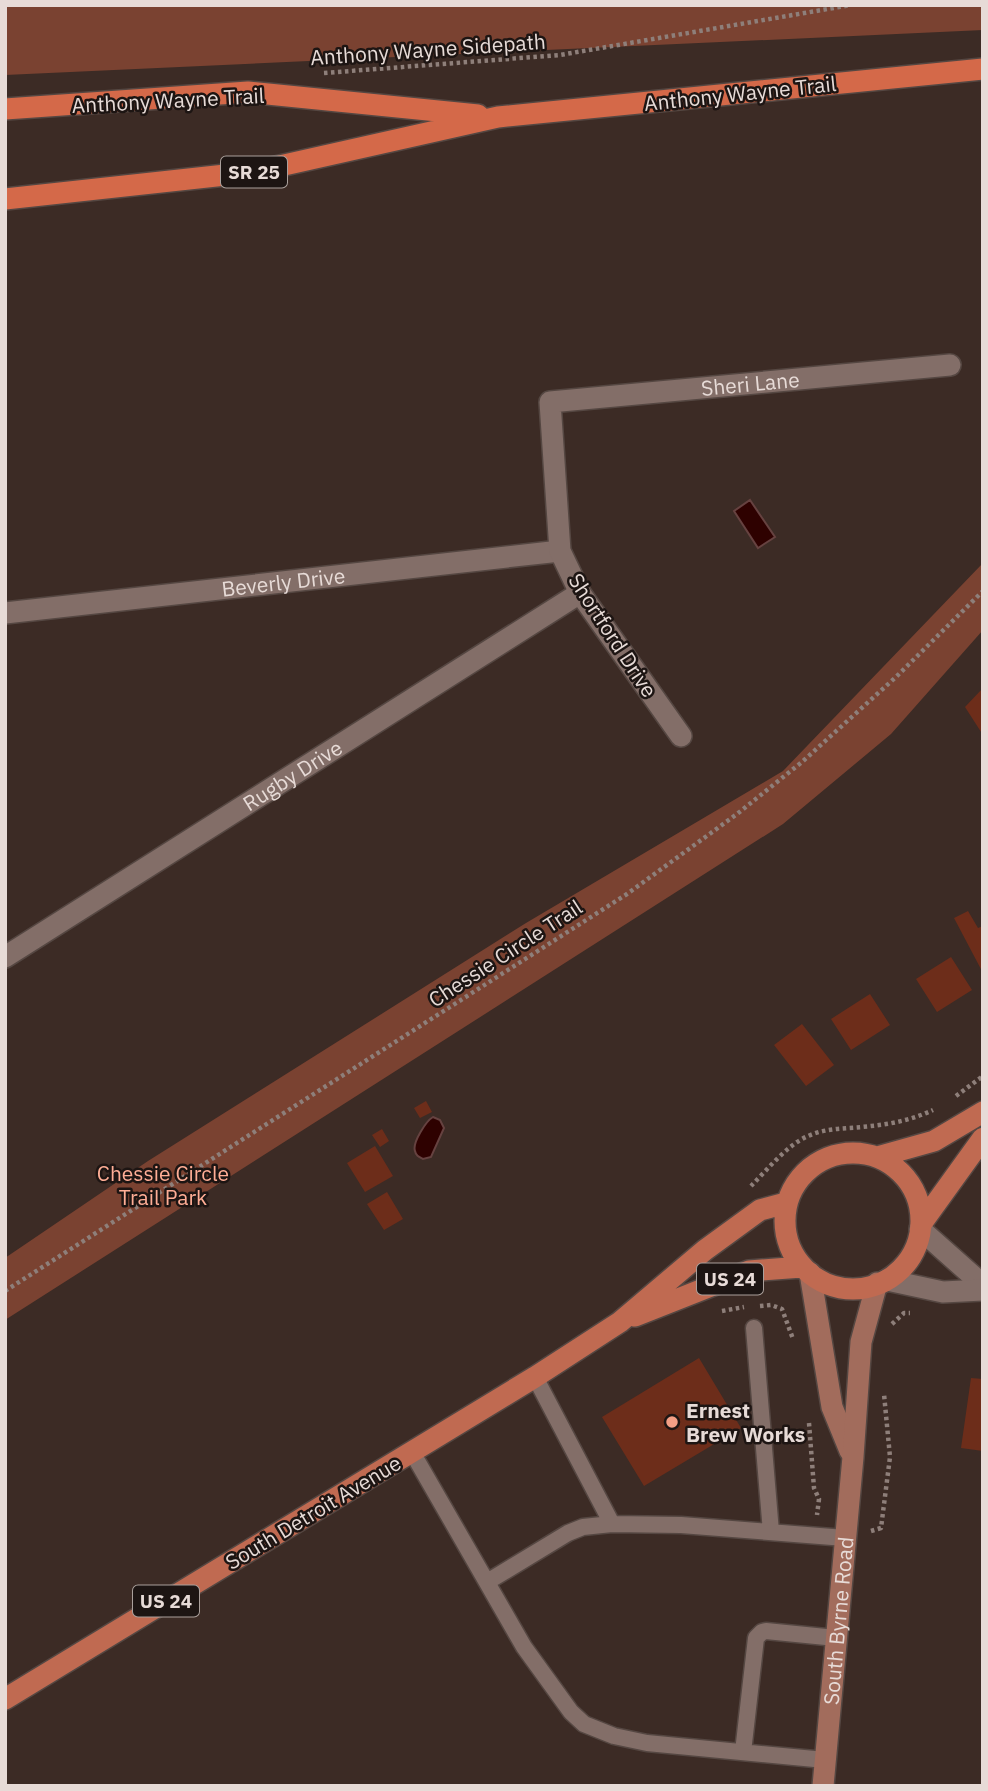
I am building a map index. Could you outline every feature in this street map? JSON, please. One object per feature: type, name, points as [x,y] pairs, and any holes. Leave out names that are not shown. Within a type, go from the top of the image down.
[{"type":"highway","name":"Anthony Wayne Trail","points":[[5,199],[253,172],[498,117],[983,69]]},
{"type":"highway","name":"Anthony Wayne Trail","points":[[5,110],[248,92],[498,117]]},
{"type":"main road","points":[[877,1157],[934,1142],[983,1112]]},
{"type":"main road","points":[[920,1226],[983,1138]]},
{"type":"main road","points":[[806,1270],[790,1248],[785,1226],[786,1203],[796,1182],[811,1166],[831,1155],[854,1152],[877,1157],[895,1167],[910,1183],[918,1203],[920,1226],[916,1246],[904,1265],[882,1282]]},
{"type":"main road","name":"South Detroit Avenue","points":[[5,1699],[535,1377],[620,1322],[705,1250],[760,1210],[786,1203]]},
{"type":"main road","name":"South Detroit Avenue","points":[[620,1322],[749,1271],[806,1270],[821,1281],[842,1288],[865,1288],[882,1282]]},
{"type":"main road","name":"South Byrne Road","points":[[806,1270],[832,1407],[853,1457]]},
{"type":"main road","name":"South Byrne Road","points":[[823,1786],[861,1342],[882,1282]]},
{"type":"street","name":"Sheri Lane","points":[[550,402],[950,365]]},
{"type":"street","name":"Shortford Drive","points":[[550,402],[560,551],[580,593],[681,736]]},
{"type":"street","name":"Beverly Drive","points":[[5,613],[560,551]]},
{"type":"street","name":"Rugby Drive","points":[[5,957],[580,593]]},
{"type":"street","points":[[920,1226],[983,1287]]},
{"type":"street","points":[[882,1282],[943,1292],[983,1287]]},
{"type":"lane","points":[[754,1328],[771,1532]]},
{"type":"lane","points":[[535,1377],[612,1524]]},
{"type":"lane","points":[[412,1452],[524,1647],[560,1698],[584,1724],[614,1736],[647,1743],[825,1760]]},
{"type":"lane","points":[[487,1582],[568,1532],[583,1527],[612,1524],[681,1525],[845,1538]]},
{"type":"lane","points":[[743,1752],[756,1638],[766,1631],[836,1638]]},
{"type":"path","name":"Anthony Wayne Sidepath","points":[[312,74],[560,55],[850,5]]},
{"type":"path","name":"Chessie Circle Trail","points":[[5,1291],[627,894],[737,814],[802,762],[896,677],[983,591]]},
{"type":"path","points":[[946,1102],[982,1076]]},
{"type":"path","points":[[744,1193],[789,1149],[806,1137],[828,1129],[890,1123],[921,1116],[935,1109]]},
{"type":"path","points":[[749,1301],[750,1306],[771,1305],[782,1309],[795,1343]]},
{"type":"path","points":[[890,1329],[904,1313],[920,1312]]},
{"type":"path","points":[[881,1528],[890,1457],[883,1384]]},
{"type":"path","points":[[808,1415],[814,1488],[819,1499],[816,1524]]},
{"type":"green space","points":[[5,5],[983,5],[983,30],[5,75]]},
{"type":"green space","name":"Chessie Circle Trail Park","points":[[983,563],[983,630],[891,734],[783,824],[5,1320],[5,1258],[148,1161],[526,923],[783,771]]},
{"type":"shaded area","points":[[750,500],[775,537],[758,548],[734,511]]},
{"type":"shaded area","points":[[433,1117],[440,1120],[444,1128],[431,1157],[423,1159],[415,1153],[415,1147],[423,1127]]},
{"type":"building","points":[[983,688],[983,735],[965,707]]},
{"type":"building","points":[[968,911],[978,928],[983,926],[983,973],[954,918]]},
{"type":"building","points":[[951,957],[972,990],[937,1012],[916,979]]},
{"type":"building","points":[[870,994],[890,1025],[851,1050],[831,1019]]},
{"type":"building","points":[[802,1024],[834,1065],[806,1086],[774,1045]]},
{"type":"building","points":[[426,1101],[432,1112],[420,1118],[414,1108]]},
{"type":"building","points":[[382,1129],[389,1141],[380,1147],[372,1135]]},
{"type":"building","points":[[375,1146],[393,1176],[365,1192],[347,1163]]},
{"type":"building","points":[[387,1192],[403,1219],[384,1230],[367,1204]]},
{"type":"building","name":"Ernest Brew Works","points":[[699,1358],[741,1428],[644,1486],[602,1417]]},
{"type":"building","points":[[971,1378],[983,1379],[983,1451],[961,1448]]},
{"type":"place","name":"Ernest Brew Works","points":[[672,1422]]}]
